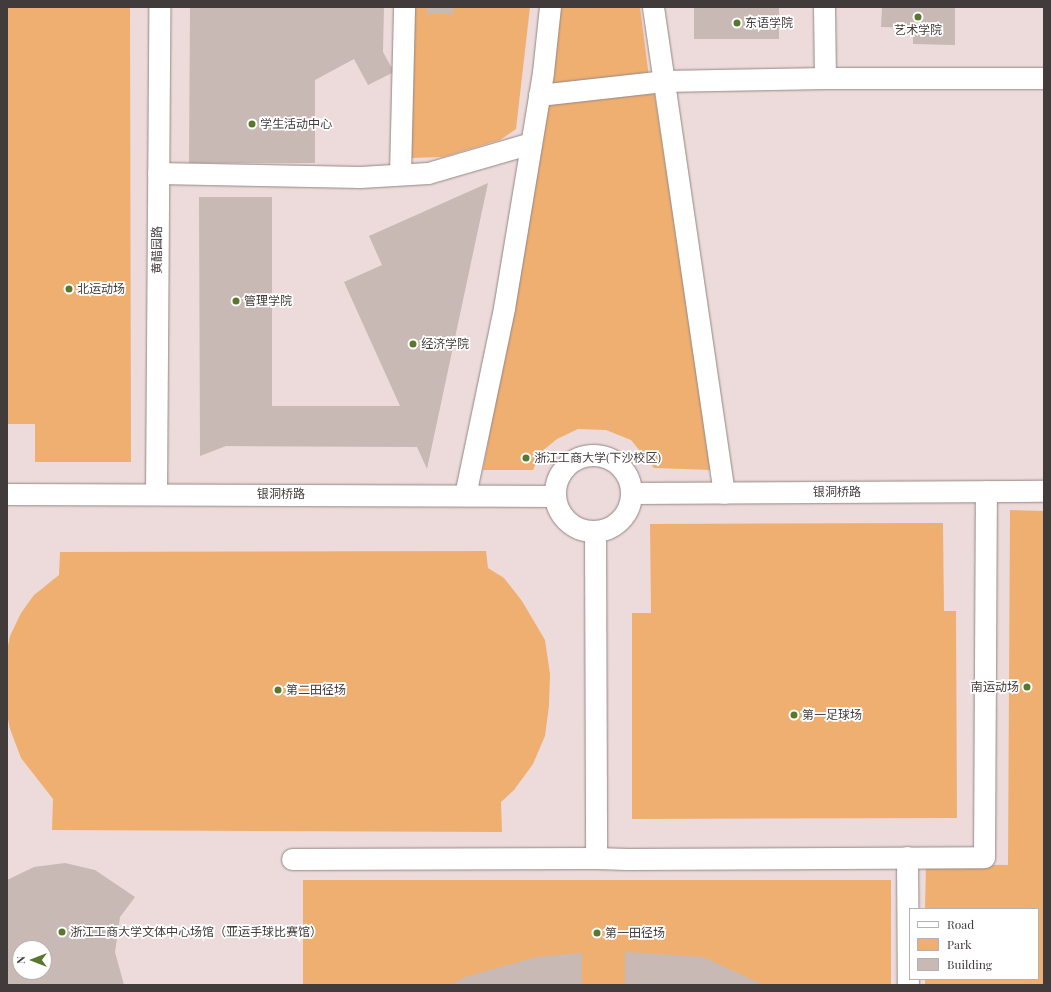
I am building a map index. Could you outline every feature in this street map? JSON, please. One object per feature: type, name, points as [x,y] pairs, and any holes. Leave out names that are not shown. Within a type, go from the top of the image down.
[{"type":"street","name":"黄醋园路","points":[[156,494],[158,7]]},
{"type":"street","points":[[400,174],[404,7]]},
{"type":"street","points":[[464,495],[504,308],[539,94],[550,7]]},
{"type":"street","points":[[653,7],[724,493]]},
{"type":"street","points":[[824,7],[825,78]]},
{"type":"street","points":[[539,94],[663,81],[825,78],[1044,78]]},
{"type":"street","points":[[158,173],[360,177],[428,173],[531,142]]},
{"type":"street","points":[[585,456],[598,456],[611,460],[622,468],[628,480],[631,493],[628,507],[621,520],[609,528],[595,532],[580,530],[568,522],[559,510],[555,496],[557,483],[563,471],[572,462],[585,456]]},
{"type":"street","points":[[292,858],[628,859],[984,857],[986,491]]},
{"type":"street","name":"银洞桥路","points":[[631,493],[1044,491]]},
{"type":"street","name":"银洞桥路","points":[[7,494],[555,496]]},
{"type":"street","points":[[595,532],[596,858]]},
{"type":"street","points":[[907,857],[908,985]]},
{"type":"green space","name":"北运动场","points":[[7,7],[130,7],[131,462],[35,462],[35,424],[7,424]]},
{"type":"green space","points":[[414,7],[530,7],[516,129],[500,140],[443,157],[411,158]]},
{"type":"green space","points":[[560,7],[640,7],[649,77],[553,88]]},
{"type":"green space","points":[[654,90],[712,470],[654,468],[631,440],[606,430],[578,429],[557,439],[541,452],[533,470],[483,470],[549,102]]},
{"type":"green space","name":"南运动场","points":[[1010,510],[1044,511],[1044,985],[925,985],[925,980],[1039,980],[1039,908],[925,908],[926,864],[1008,865]]},
{"type":"green space","name":"第一足球场","points":[[943,523],[944,611],[956,611],[957,818],[632,819],[632,613],[651,613],[650,524]]},
{"type":"green space","name":"第二田径场","points":[[486,551],[488,568],[504,578],[522,601],[545,640],[550,674],[549,706],[545,736],[533,764],[514,790],[501,802],[502,832],[52,830],[53,799],[21,758],[10,729],[7,714],[7,651],[10,636],[21,613],[34,595],[59,575],[60,552]]},
{"type":"green space","name":"第一田径场","points":[[303,880],[891,880],[891,985],[303,985]]},
{"type":"building","name":"学生活动中心","points":[[190,7],[384,7],[383,52],[394,72],[368,85],[354,59],[315,80],[315,163],[189,163]]},
{"type":"building","points":[[427,7],[453,7],[453,14],[427,14]]},
{"type":"building","name":"东语学院","points":[[694,7],[779,7],[779,39],[694,39]]},
{"type":"building","name":"艺术学院","points":[[882,7],[955,7],[955,45],[913,44],[913,28],[881,27]]},
{"type":"building","points":[[488,183],[427,469],[417,447],[226,446],[200,456],[199,197],[272,197],[272,406],[400,406],[344,282],[382,265],[369,236]]},
{"type":"building","name":"浙江工商大学文体中心场馆（亚运手球比赛馆）","points":[[65,863],[95,870],[135,897],[120,917],[115,952],[124,985],[7,985],[7,880],[34,867]]},
{"type":"building","points":[[625,952],[703,957],[764,985],[625,985]]},
{"type":"building","points":[[582,953],[582,985],[450,985],[465,977],[536,957]]},
{"type":"place","name":"艺术学院","points":[[918,17]]},
{"type":"place","name":"东语学院","points":[[737,23]]},
{"type":"place","name":"学生活动中心","points":[[252,124]]},
{"type":"place","name":"北运动场","points":[[69,289]]},
{"type":"place","name":"管理学院","points":[[236,301]]},
{"type":"place","name":"经济学院","points":[[413,344]]},
{"type":"place","name":"浙江工商大学(下沙校区)","points":[[526,458]]},
{"type":"place","name":"南运动场","points":[[1027,687]]},
{"type":"place","name":"第二田径场","points":[[278,690]]},
{"type":"place","name":"第一足球场","points":[[794,715]]},
{"type":"place","name":"浙江工商大学文体中心场馆（亚运手球比赛馆）","points":[[62,932]]},
{"type":"place","name":"第一田径场","points":[[597,933]]}]
